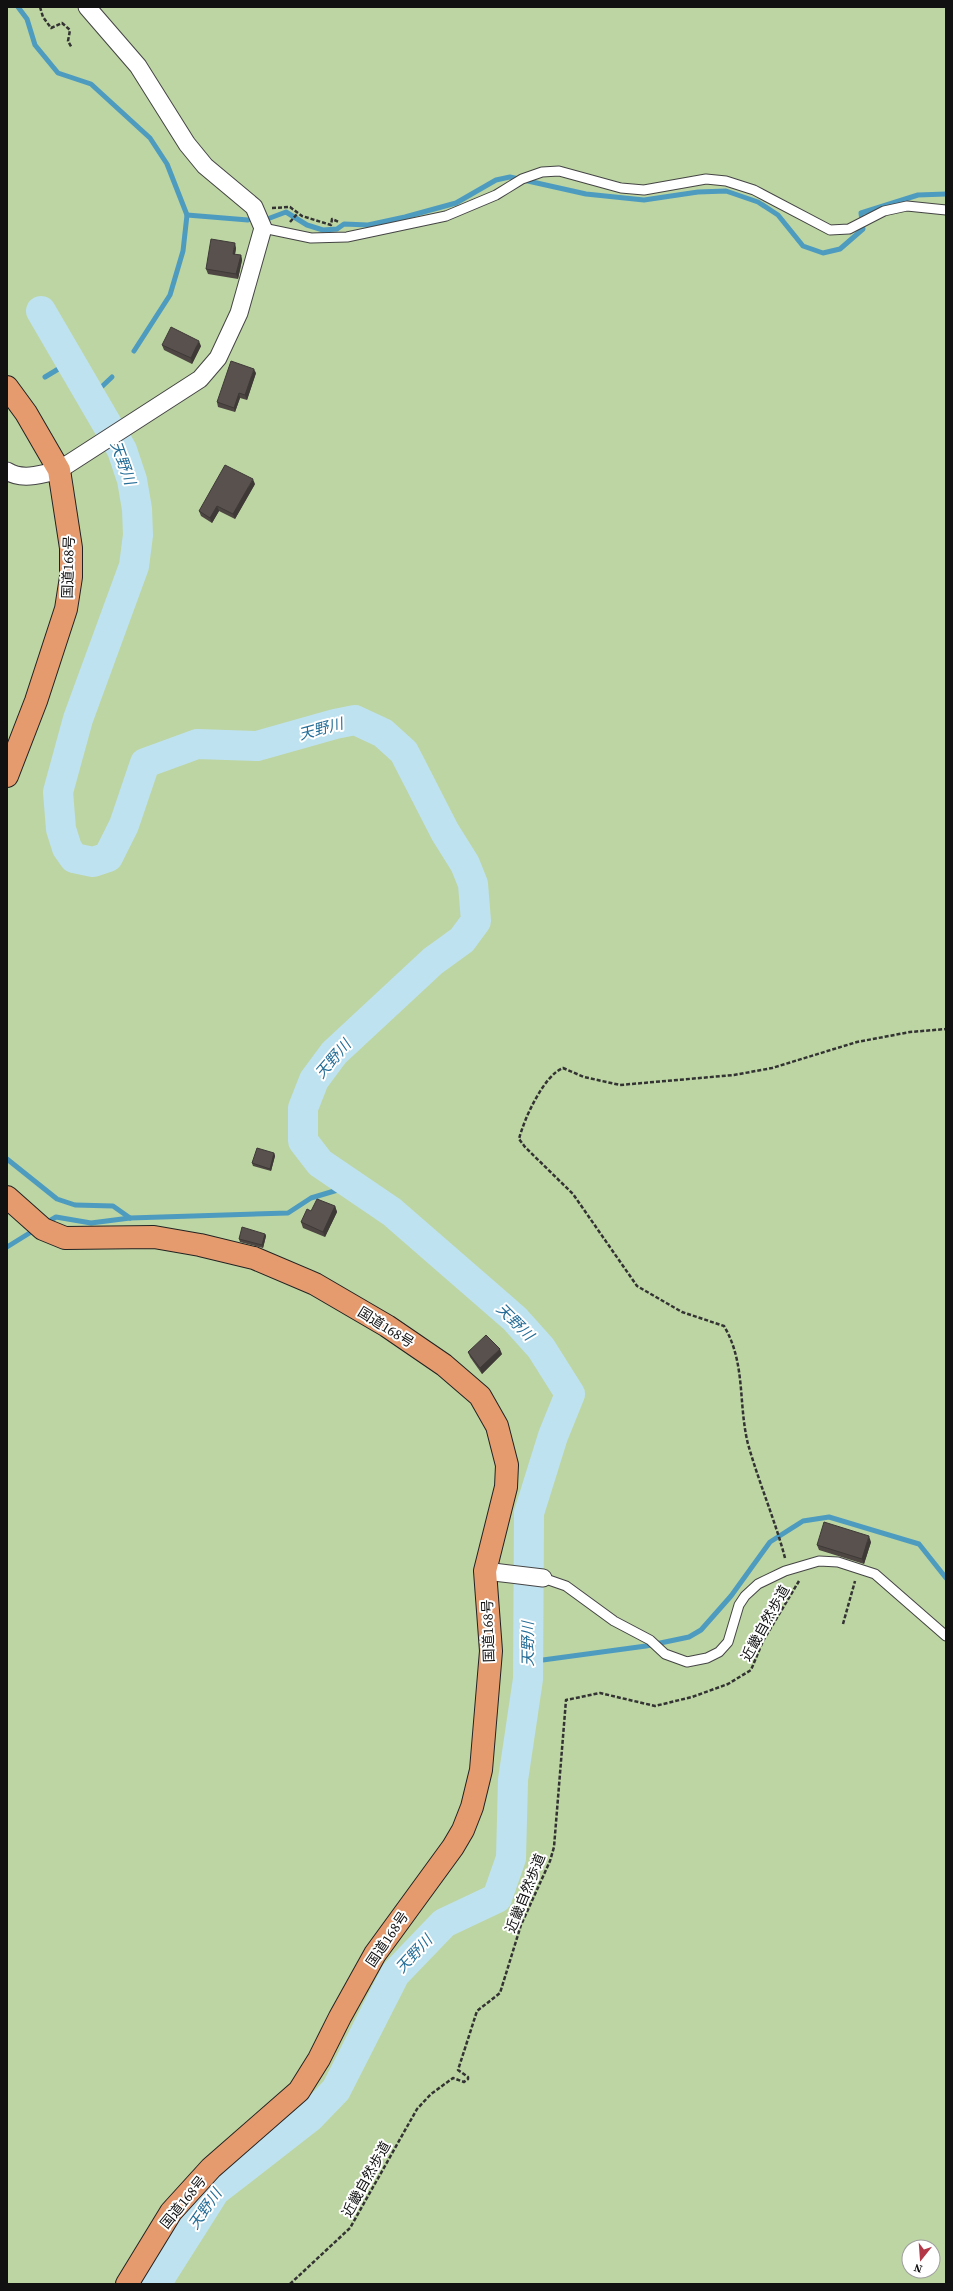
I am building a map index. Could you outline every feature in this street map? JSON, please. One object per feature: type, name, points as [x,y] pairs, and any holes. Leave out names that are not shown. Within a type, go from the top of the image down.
[{"type":"highway","name":"国道168号","points":[[7,387],[26,413],[59,470],[71,548],[71,577],[66,609],[36,701],[7,776]]},
{"type":"highway","name":"国道168号","points":[[7,1197],[43,1229],[66,1238],[154,1237],[200,1244],[254,1258],[315,1284],[387,1326],[444,1365],[480,1396],[497,1426],[507,1465],[492,1572],[491,1651],[481,1770],[472,1807],[463,1830],[453,1847],[375,1954],[340,2017],[320,2059],[299,2091],[211,2168],[171,2212],[126,2284]]},
{"type":"street","points":[[7,471],[12,474],[32,476],[59,470],[200,379],[218,358],[239,313],[263,228],[254,207],[205,166],[187,144],[138,66],[87,7]]},
{"type":"street","points":[[492,1572],[543,1578]]},
{"type":"lane","points":[[263,228],[311,238],[347,237],[446,216],[496,195],[522,180],[542,172],[559,172],[621,188],[644,190],[706,179],[726,181],[754,190],[830,230],[848,229],[884,211],[907,206],[946,210]]},
{"type":"lane","points":[[543,1578],[566,1586],[614,1621],[650,1640],[665,1654],[687,1662],[707,1658],[719,1652],[728,1642],[739,1606],[745,1596],[770,1577],[819,1561],[838,1562],[875,1574],[946,1636]]},
{"type":"path","points":[[40,7],[43,17],[51,28],[59,23],[66,24],[70,30],[68,41],[72,48]]},
{"type":"path","points":[[275,208],[290,208],[297,214],[330,225],[332,219],[339,222]]},
{"type":"path","points":[[292,218],[297,214]]},
{"type":"path","points":[[788,1570],[748,1444],[743,1419],[744,1403],[737,1354],[728,1332],[724,1326],[682,1312],[637,1286],[573,1194],[525,1147],[519,1139],[527,1116],[547,1081],[556,1071],[563,1068],[584,1077],[620,1085],[734,1075],[772,1068],[857,1042],[910,1032],[946,1030]]},
{"type":"path","name":"近畿自然歩道","points":[[290,2284],[350,2228],[417,2109],[431,2094],[452,2078],[464,2082],[468,2079],[468,2077],[458,2070],[477,2011],[500,1993],[521,1925],[550,1861],[554,1847],[566,1700],[600,1693],[655,1706],[692,1697],[739,1678],[751,1670],[771,1626],[808,1564]]},
{"type":"path","points":[[843,1624],[858,1569]]},
{"type":"green space","points":[[7,7],[946,7],[946,2284],[7,2284]]},
{"type":"building","points":[[211,239],[235,243],[233,254],[241,255],[236,274],[206,269]]},
{"type":"building","points":[[171,327],[199,341],[191,358],[162,345]]},
{"type":"building","points":[[231,361],[254,369],[245,395],[239,393],[234,408],[217,402]]},
{"type":"building","points":[[225,465],[253,479],[233,514],[217,506],[210,518],[199,511]]},
{"type":"building","points":[[257,1148],[274,1153],[270,1169],[252,1163]]},
{"type":"building","points":[[317,1199],[335,1206],[323,1232],[301,1222],[307,1209],[311,1211]]},
{"type":"building","points":[[242,1227],[265,1234],[262,1245],[239,1239]]},
{"type":"building","points":[[486,1335],[500,1349],[480,1368],[468,1352]]},
{"type":"building","points":[[824,1522],[869,1536],[862,1559],[817,1545]]},
{"type":"waterway","points":[[18,7],[27,19],[35,45],[58,73],[91,84],[150,138],[167,164],[187,215],[183,251],[170,295],[134,351]]},
{"type":"waterway","points":[[270,218],[286,212],[307,225],[323,230],[337,229],[344,224],[368,225],[405,217],[456,203],[496,180],[510,177],[586,194],[644,200],[698,192],[726,191],[758,202],[778,215],[803,246],[823,253],[840,249],[863,229],[861,213],[918,195],[946,194]]},
{"type":"waterway","points":[[187,215],[248,220]]},
{"type":"waterway","name":"天野川","points":[[41,311],[122,450],[132,480],[137,509],[138,535],[134,566],[78,719],[58,792],[61,829],[67,848],[74,858],[93,862],[108,857],[124,825],[145,763],[197,744],[257,746],[335,724],[355,720],[383,733],[404,752],[445,832],[465,864],[473,884],[476,921],[462,940],[433,961],[334,1053],[314,1080],[303,1108],[303,1141],[320,1163],[392,1212],[515,1319],[541,1348],[570,1394],[553,1436],[529,1513],[528,1679],[513,1780],[511,1858],[497,1898],[444,1923],[395,1974],[336,2090],[309,2118],[215,2191],[156,2284]]},
{"type":"waterway","points":[[45,377],[70,362]]},
{"type":"waterway","points":[[92,396],[112,377]]},
{"type":"waterway","points":[[7,1159],[57,1199],[75,1205],[113,1206],[130,1218]]},
{"type":"waterway","points":[[46,1223],[56,1217],[91,1223],[130,1218],[288,1213],[311,1198],[351,1186]]},
{"type":"waterway","points":[[7,1247],[36,1229]]},
{"type":"waterway","points":[[528,1662],[646,1646],[689,1637],[701,1630],[731,1596],[770,1542],[803,1521],[829,1517],[919,1544],[946,1578]]}]
